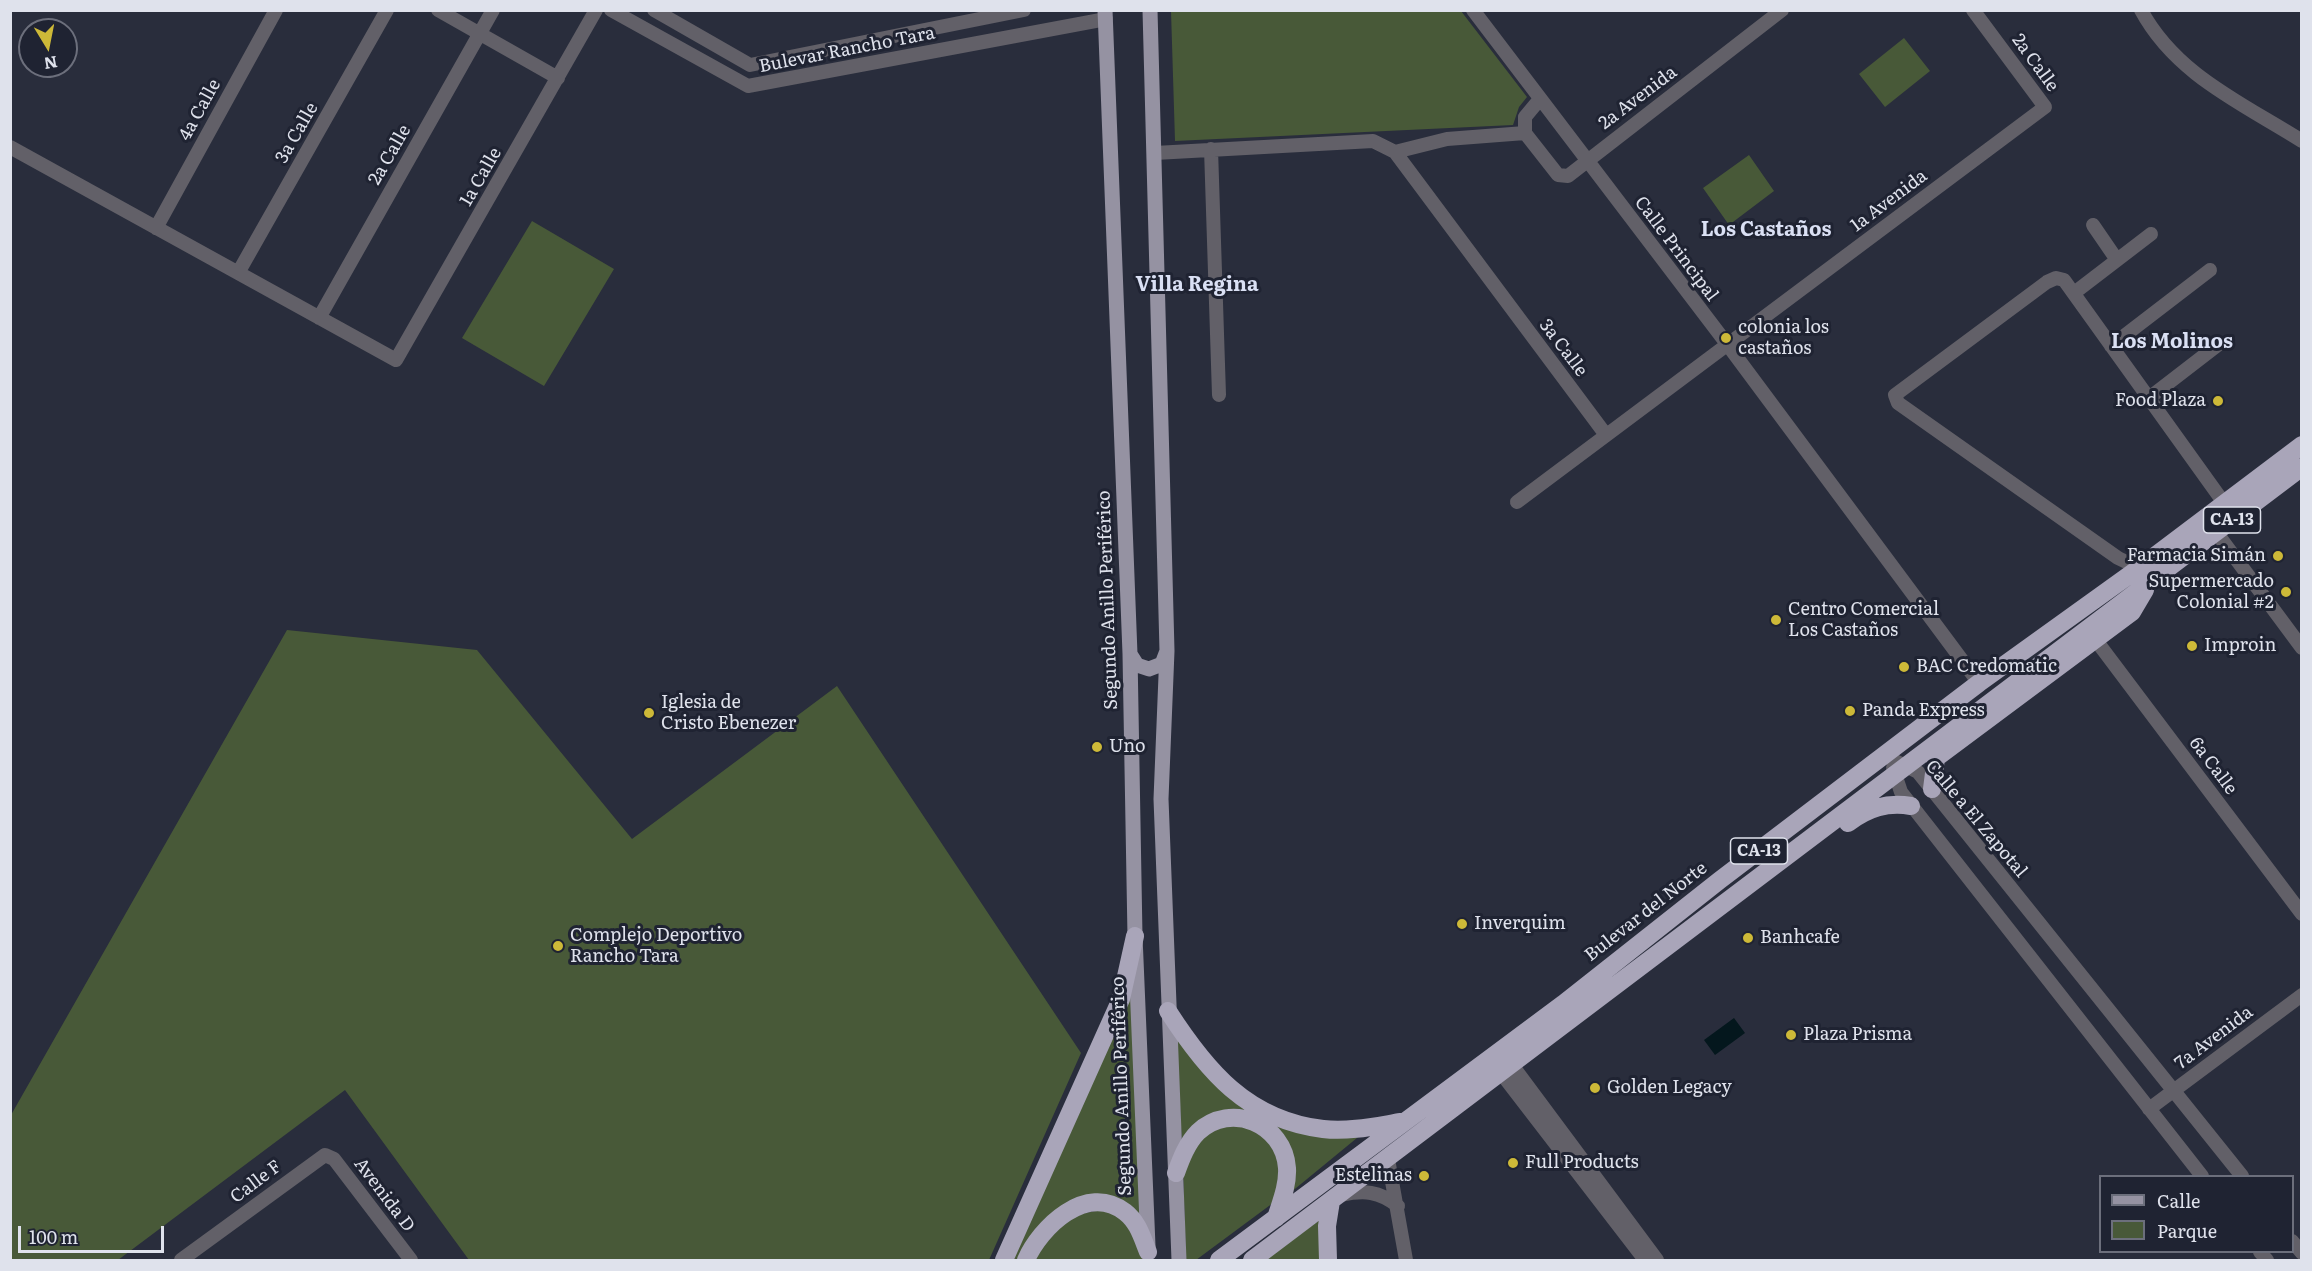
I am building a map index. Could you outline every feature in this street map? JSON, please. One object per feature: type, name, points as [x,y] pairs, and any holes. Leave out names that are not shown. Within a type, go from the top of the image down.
[{"type":"highway","name":"Bulevar del Norte","points":[[2145,575],[2224,503],[2301,445]]},
{"type":"highway","name":"Bulevar del Norte","points":[[1219,1260],[1406,1122],[1979,683],[2089,604],[2145,575],[2216,532],[2301,467]]},
{"type":"highway","points":[[1912,744],[1912,755],[1919,763],[1936,758],[2088,636],[2132,612],[2145,575]]},
{"type":"highway","points":[[1728,875],[1736,873],[1912,744],[2083,613],[2089,604]]},
{"type":"highway","name":"CA-13","points":[[1252,1260],[1507,1069],[1712,911],[2088,636]]},
{"type":"highway","points":[[1932,789],[1936,758]]},
{"type":"highway","points":[[1866,777],[1884,782],[1886,792],[1879,806]]},
{"type":"highway","points":[[1712,911],[1732,909],[1863,812],[1879,806],[1911,806]]},
{"type":"highway","points":[[1004,1260],[1121,999],[1135,936]]},
{"type":"highway","points":[[1168,1011],[1197,1056],[1222,1083],[1251,1104],[1287,1120],[1323,1129],[1356,1129],[1406,1122]]},
{"type":"highway","points":[[1176,1173],[1184,1152],[1197,1132],[1213,1122],[1234,1117],[1252,1119],[1272,1133],[1285,1158],[1286,1184],[1276,1218]]},
{"type":"highway","points":[[1328,1260],[1327,1226],[1335,1198]]},
{"type":"highway","points":[[1026,1260],[1033,1244],[1049,1224],[1067,1212],[1087,1205],[1106,1204],[1124,1211],[1137,1225],[1148,1256]]},
{"type":"main road","points":[[1150,10],[1167,651],[1161,799],[1179,1257]]},
{"type":"main road","name":"Segundo Anillo Periférico","points":[[1105,15],[1130,654],[1135,936],[1148,1256]]},
{"type":"main road","points":[[1130,654],[1137,665],[1149,669],[1162,664],[1167,651]]},
{"type":"street","name":"4a Calle","points":[[156,228],[276,10]]},
{"type":"street","name":"3a Calle","points":[[238,273],[387,10]]},
{"type":"street","points":[[438,10],[558,78]]},
{"type":"street","name":"2a Calle","points":[[319,318],[493,10]]},
{"type":"street","name":"1a Calle","points":[[319,318],[396,360],[596,10]]},
{"type":"street","name":"Bulevar Rancho Tara","points":[[611,10],[748,86],[783,81],[1105,15]]},
{"type":"street","name":"Bulevar Rancho Tara","points":[[654,10],[750,65],[1024,10]]},
{"type":"street","name":"Calle Principal","points":[[1473,10],[1727,344],[1979,683]]},
{"type":"street","name":"2a Avenida","points":[[1525,133],[1558,175],[1568,177],[1587,159],[1782,10]]},
{"type":"street","name":"2a Calle","points":[[1973,10],[2045,107]]},
{"type":"street","points":[[2141,10],[2175,58],[2217,89],[2301,141]]},
{"type":"street","points":[[779,61],[783,81]]},
{"type":"street","points":[[1155,153],[1373,141],[1390,148],[1525,133],[1525,117],[1540,99]]},
{"type":"street","name":"1a Avenida","points":[[1517,502],[2045,107]]},
{"type":"street","points":[[10,147],[319,318]]},
{"type":"street","name":"3a Calle","points":[[1390,148],[1606,435]]},
{"type":"street","points":[[1211,149],[1218,395]]},
{"type":"street","points":[[2093,225],[2117,260]]},
{"type":"street","points":[[2074,293],[2151,234]]},
{"type":"street","points":[[2111,346],[2210,270]]},
{"type":"street","points":[[2145,575],[1894,398],[2048,282],[2056,278],[2064,280],[2224,503]]},
{"type":"street","points":[[2149,398],[2219,344]]},
{"type":"street","points":[[2216,532],[2301,648]]},
{"type":"street","name":"6a Calle","points":[[2088,636],[2301,914]]},
{"type":"street","points":[[1891,759],[1897,787],[1911,806],[2201,1175]]},
{"type":"street","name":"Calle a El Zapotal","points":[[1891,759],[1918,772],[2241,1175]]},
{"type":"street","name":"7a Avenida","points":[[2149,1109],[2301,995]]},
{"type":"street","points":[[1507,1069],[1645,1260]]},
{"type":"street","points":[[1507,1069],[1657,1260]]},
{"type":"street","name":"Calle F","points":[[181,1260],[325,1155]]},
{"type":"street","name":"Avenida D","points":[[325,1155],[334,1159],[411,1260]]},
{"type":"street","points":[[1388,1158],[1407,1260]]},
{"type":"street","points":[[1335,1198],[1371,1191],[1386,1196],[1398,1206]]},
{"type":"green space","points":[[1171,11],[1461,11],[1527,97],[1519,107],[1513,125],[1175,141]]},
{"type":"green space","points":[[1904,38],[1930,71],[1885,107],[1859,74]]},
{"type":"green space","points":[[1749,155],[1774,191],[1729,225],[1703,188]]},
{"type":"green space","points":[[532,221],[614,269],[544,386],[462,338]]},
{"type":"green space","name":"Complejo Deportivo Rancho Tara","points":[[287,630],[477,650],[632,839],[837,686],[1081,1053],[989,1260],[469,1260],[345,1090],[118,1260],[11,1260],[11,1115]]},
{"type":"green space","points":[[1134,973],[1143,1228],[1091,1200],[1021,1260],[1009,1260]]},
{"type":"green space","points":[[1176,1030],[1245,1107],[1363,1133],[1290,1193],[1291,1168],[1247,1114],[1182,1146]]},
{"type":"green space","points":[[1234,1122],[1270,1137],[1282,1168],[1277,1200],[1196,1260],[1186,1260],[1183,1168],[1201,1136]]},
{"type":"green space","points":[[1106,1209],[1126,1223],[1136,1237],[1143,1260],[1031,1260],[1070,1216]]},
{"type":"green space","points":[[1325,1216],[1324,1260],[1265,1260]]},
{"type":"shaded area","points":[[1734,1018],[1745,1033],[1715,1055],[1704,1040]]},
{"type":"place","name":"colonia los castaños","points":[[1726,338]]},
{"type":"place","name":"Food Plaza","points":[[2218,401]]},
{"type":"place","name":"Farmacia Simán","points":[[2278,556]]},
{"type":"place","name":"Supermercado Colonial #2","points":[[2286,592]]},
{"type":"place","name":"Centro Comercial Los Castaños","points":[[1776,620]]},
{"type":"place","name":"Improin","points":[[2192,646]]},
{"type":"place","name":"BAC Credomatic","points":[[1904,667]]},
{"type":"place","name":"Panda Express","points":[[1850,711]]},
{"type":"place","name":"Iglesia de Cristo Ebenezer","points":[[649,713]]},
{"type":"place","name":"Uno","points":[[1097,747]]},
{"type":"place","name":"Inverquim","points":[[1462,924]]},
{"type":"place","name":"Banhcafe","points":[[1748,938]]},
{"type":"place","name":"Complejo Deportivo Rancho Tara","points":[[558,946]]},
{"type":"place","name":"Plaza Prisma","points":[[1791,1035]]},
{"type":"place","name":"Golden Legacy","points":[[1595,1088]]},
{"type":"place","name":"Full Products","points":[[1513,1163]]},
{"type":"place","name":"Estelinas","points":[[1424,1176]]},
{"type":"district","name":"Los Castaños","points":[[1766,230]]},
{"type":"district","name":"Villa Regina","points":[[1197,285]]},
{"type":"district","name":"Los Molinos","points":[[2172,342]]}]
